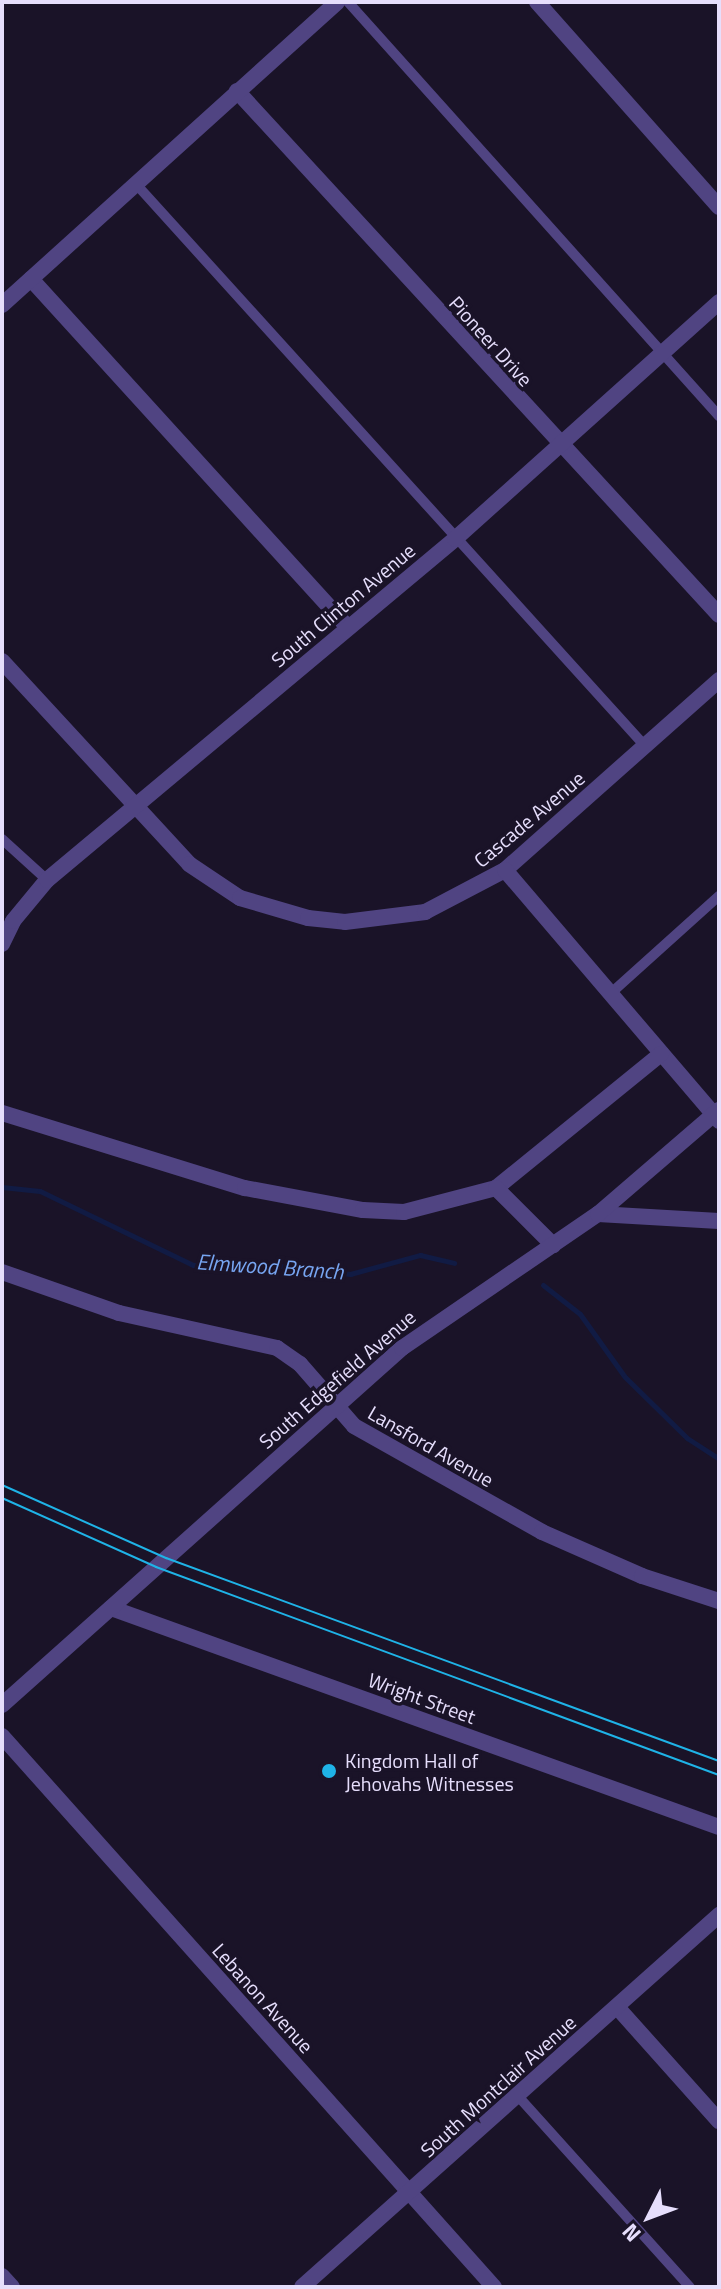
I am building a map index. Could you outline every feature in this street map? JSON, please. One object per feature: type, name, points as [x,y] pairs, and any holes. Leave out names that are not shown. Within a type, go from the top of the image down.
[{"type":"street","points":[[2,305],[337,2]]},
{"type":"street","points":[[537,2],[719,207]]},
{"type":"street","name":"Pioneer Drive","points":[[237,91],[560,446],[719,615]]},
{"type":"street","points":[[31,279],[348,627]]},
{"type":"street","name":"South Clinton Avenue","points":[[2,944],[47,880],[132,805],[455,539],[719,302]]},
{"type":"street","name":"Cascade Avenue","points":[[2,661],[189,864],[240,898],[308,918],[385,920],[425,912],[505,870],[719,680]]},
{"type":"street","points":[[505,870],[661,1054],[717,1115]]},
{"type":"street","points":[[2,1113],[204,1177],[363,1210],[404,1212],[496,1188],[661,1054]]},
{"type":"street","name":"South Edgefield Avenue","points":[[2,1705],[334,1406],[449,1311],[598,1214],[717,1115]]},
{"type":"street","points":[[496,1188],[553,1245]]},
{"type":"street","points":[[598,1214],[719,1221]]},
{"type":"street","name":"Lansford Avenue","points":[[2,1272],[119,1313],[277,1348],[300,1364],[354,1426],[542,1532],[642,1576],[719,1600]]},
{"type":"street","name":"Wright Street","points":[[111,1608],[719,1827]]},
{"type":"street","name":"Lebanon Avenue","points":[[2,1736],[494,2287]]},
{"type":"street","name":"South Montclair Avenue","points":[[302,2287],[719,1915]]},
{"type":"street","points":[[617,2007],[719,2121]]},
{"type":"street","points":[[2,2276],[12,2287]]},
{"type":"lane","points":[[348,2],[719,416]]},
{"type":"lane","points":[[136,184],[645,746]]},
{"type":"lane","points":[[2,839],[47,880]]},
{"type":"lane","points":[[610,994],[719,896]]},
{"type":"lane","points":[[517,2095],[690,2287]]},
{"type":"waterway","name":"Elmwood Branch","points":[[2,1187],[40,1191],[193,1265],[273,1265],[350,1274],[420,1255],[454,1263]]},
{"type":"waterway","name":"Elmwood Branch","points":[[543,1285],[580,1314],[625,1377],[687,1438],[719,1459]]},
{"type":"tram line","points":[[2,1485],[166,1558],[719,1761]]},
{"type":"tram line","points":[[2,1498],[156,1567],[719,1775]]},
{"type":"place","name":"Kingdom Hall of Jehovahs Witnesses","points":[[329,1771]]}]
